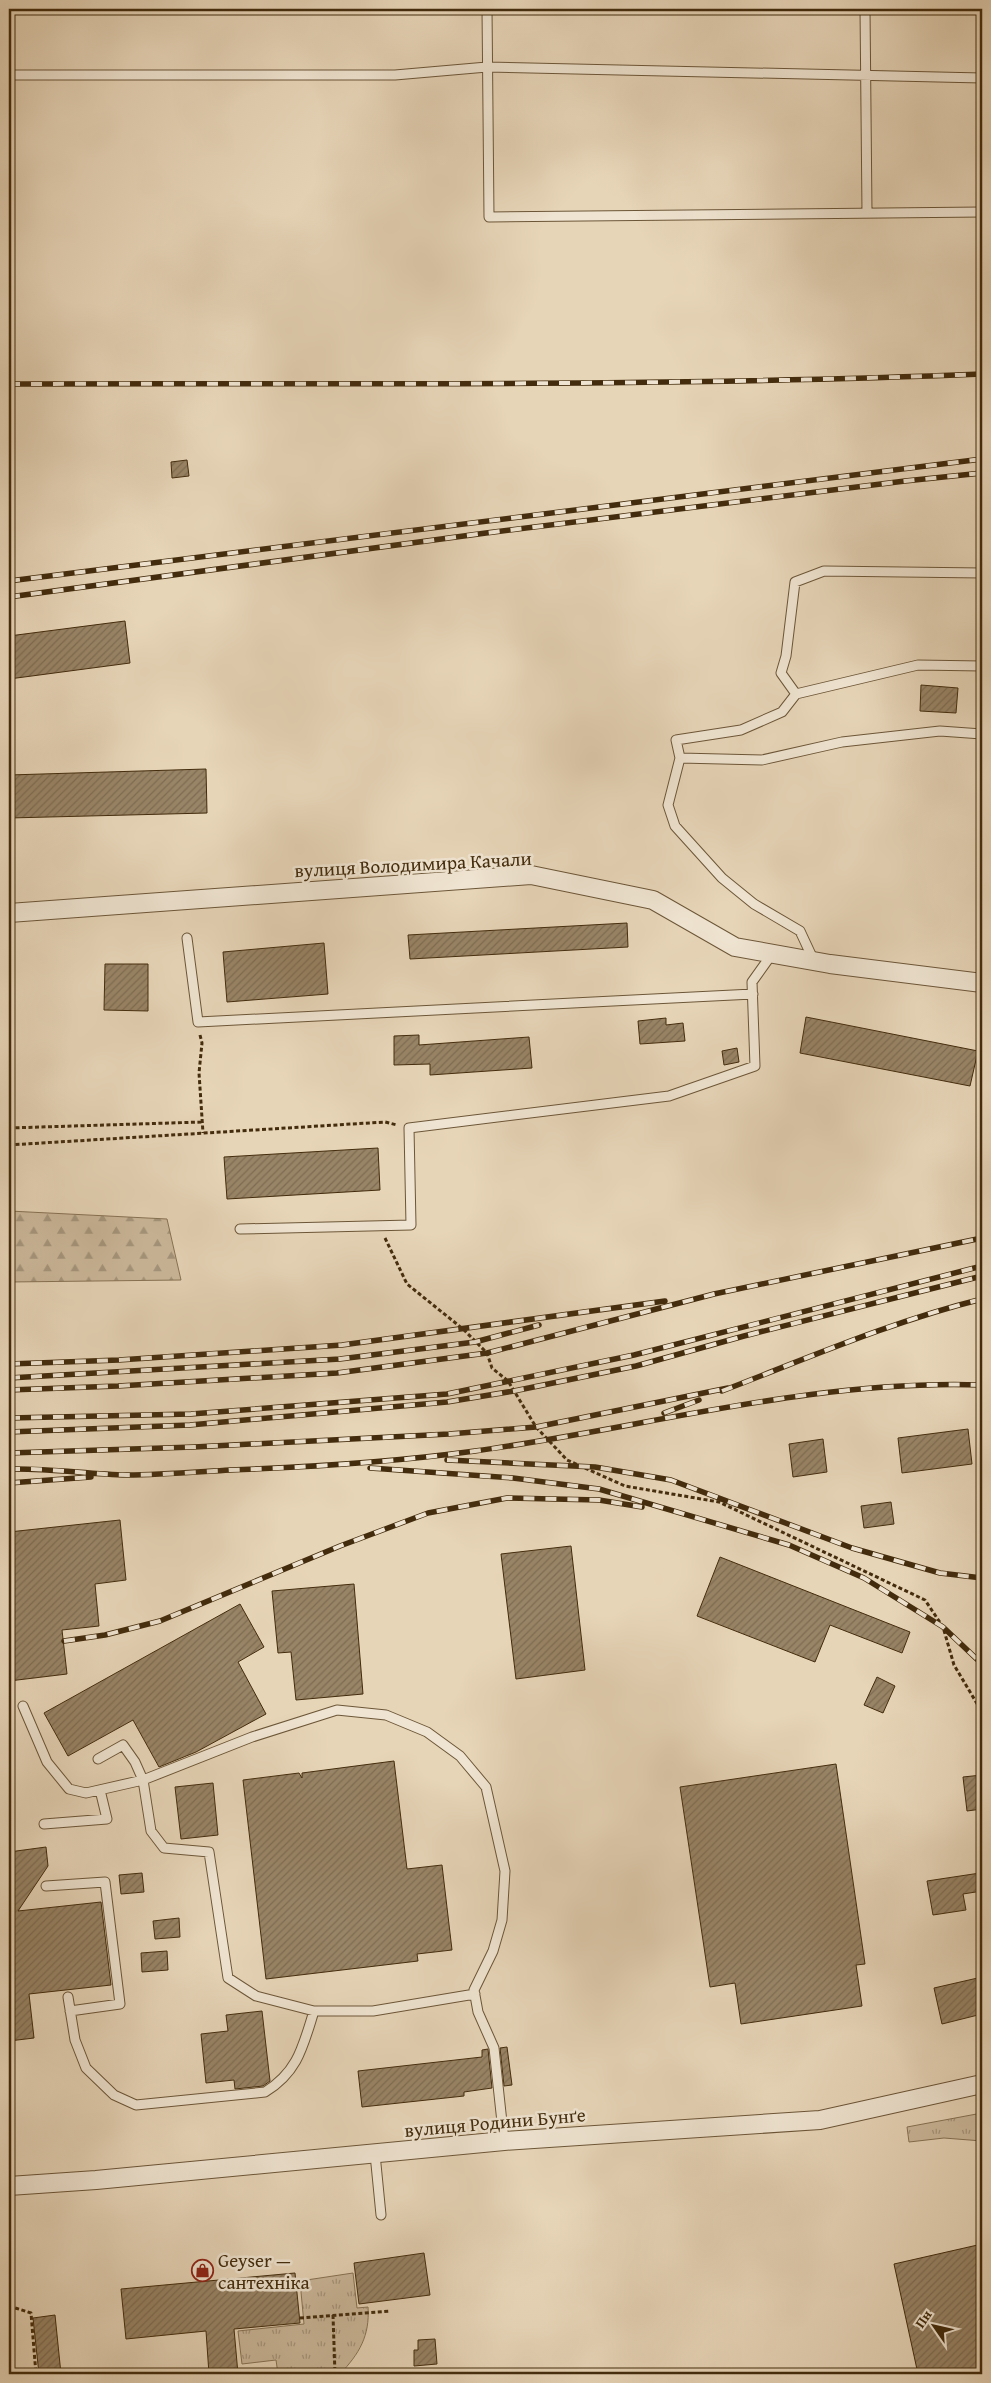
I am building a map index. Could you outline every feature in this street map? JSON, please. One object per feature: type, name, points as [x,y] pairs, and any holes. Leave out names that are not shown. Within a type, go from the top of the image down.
[{"type":"street","name":"вулиця Володимира Качали","points":[[9,913],[531,875],[653,900],[735,947],[814,961],[982,983]]},
{"type":"street","name":"вулиця Родини Бунґе","points":[[9,2186],[96,2180],[504,2141],[820,2120],[982,2084]]},
{"type":"lane","points":[[487,9],[489,217],[982,212]]},
{"type":"lane","points":[[865,9],[867,213]]},
{"type":"lane","points":[[9,75],[395,75],[488,67],[982,78]]},
{"type":"lane","points":[[796,694],[781,673],[786,656],[795,582],[824,571],[982,573]]},
{"type":"lane","points":[[814,961],[800,931],[754,904],[722,878],[675,826],[668,805],[680,758],[676,740],[741,730],[782,712],[796,694],[918,665],[982,666]]},
{"type":"lane","points":[[680,758],[762,760],[842,742],[940,731],[982,734]]},
{"type":"lane","points":[[187,938],[198,1022],[753,994]]},
{"type":"lane","points":[[240,1229],[410,1225],[409,1128],[669,1096],[755,1066],[752,982],[772,954]]},
{"type":"lane","points":[[24,1706],[46,1762],[69,1789],[86,1793],[143,1780],[252,1737],[337,1710],[386,1716],[427,1732],[460,1756],[486,1787],[505,1871],[502,1920],[493,1952],[474,1990],[478,2012],[494,2048],[504,2141]]},
{"type":"lane","points":[[98,1759],[123,1745],[135,1762],[143,1780],[151,1831],[164,1848],[209,1852],[228,1978],[256,1996],[314,2011],[373,2011],[475,1994]]},
{"type":"lane","points":[[44,1824],[108,1819],[100,1790]]},
{"type":"lane","points":[[46,1886],[105,1882],[120,2004],[70,2011]]},
{"type":"lane","points":[[68,1997],[75,2040],[86,2068],[114,2095],[136,2104],[265,2092],[279,2084],[298,2061],[314,2011]]},
{"type":"lane","points":[[375,2154],[381,2215]]},
{"type":"path","points":[[198,1022],[202,1043],[199,1073],[203,1133]]},
{"type":"path","points":[[9,1128],[202,1122]]},
{"type":"path","points":[[9,1145],[385,1122],[409,1128]]},
{"type":"path","points":[[379,1226],[407,1284],[463,1329],[487,1353],[492,1368],[508,1381],[536,1427],[567,1460],[625,1486],[719,1502],[925,1600],[943,1627],[954,1665],[982,1712]]},
{"type":"path","points":[[9,2306],[31,2313],[36,2374]]},
{"type":"path","points":[[300,2318],[390,2311]]},
{"type":"path","points":[[334,2315],[335,2374]]},
{"type":"green space","points":[[9,1211],[167,1219],[181,1280],[9,1282]]},
{"type":"green space","points":[[982,2113],[982,2141],[944,2138],[909,2142],[907,2127]]},
{"type":"green space","points":[[353,2273],[357,2308],[368,2307],[367,2327],[358,2352],[340,2374],[278,2374],[276,2360],[242,2364],[238,2331],[304,2324],[300,2281]]},
{"type":"building","points":[[187,460],[189,476],[172,478],[171,462]]},
{"type":"building","points":[[125,621],[130,663],[9,679],[9,636]]},
{"type":"building","points":[[921,685],[958,688],[956,713],[920,711]]},
{"type":"building","points":[[206,769],[207,813],[9,818],[9,775]]},
{"type":"building","points":[[627,923],[628,947],[410,959],[408,935]]},
{"type":"building","points":[[324,943],[328,994],[227,1002],[223,952]]},
{"type":"building","points":[[105,964],[148,964],[148,1011],[104,1010]]},
{"type":"building","points":[[806,1017],[978,1051],[970,1086],[800,1053]]},
{"type":"building","points":[[666,1018],[666,1025],[683,1023],[685,1041],[640,1044],[638,1021]]},
{"type":"building","points":[[419,1035],[419,1045],[529,1037],[532,1068],[430,1075],[430,1064],[394,1065],[394,1036]]},
{"type":"building","points":[[737,1048],[739,1062],[724,1065],[722,1051]]},
{"type":"building","points":[[378,1148],[380,1190],[227,1199],[224,1157]]},
{"type":"building","points":[[968,1429],[972,1464],[902,1473],[898,1438]]},
{"type":"building","points":[[823,1439],[827,1472],[793,1477],[789,1444]]},
{"type":"building","points":[[891,1502],[894,1524],[864,1528],[861,1506]]},
{"type":"building","points":[[120,1520],[126,1580],[95,1584],[99,1626],[62,1630],[67,1674],[9,1681],[9,1532]]},
{"type":"building","points":[[571,1546],[585,1670],[516,1679],[501,1554]]},
{"type":"building","points":[[720,1557],[910,1632],[902,1653],[830,1625],[815,1662],[697,1616]]},
{"type":"building","points":[[354,1584],[363,1694],[296,1700],[291,1652],[278,1653],[272,1591]]},
{"type":"building","points":[[240,1604],[264,1647],[238,1662],[266,1714],[196,1752],[159,1767],[133,1720],[68,1756],[44,1713]]},
{"type":"building","points":[[877,1677],[895,1686],[883,1713],[864,1705]]},
{"type":"building","points":[[394,1761],[407,1869],[442,1865],[452,1950],[417,1954],[418,1961],[266,1979],[243,1780],[299,1773],[302,1778],[302,1773]]},
{"type":"building","points":[[836,1764],[865,1964],[856,1965],[862,2006],[741,2024],[735,1983],[710,1987],[680,1787]]},
{"type":"building","points":[[982,1775],[982,1809],[967,1811],[963,1777]]},
{"type":"building","points":[[213,1783],[218,1835],[181,1839],[175,1787]]},
{"type":"building","points":[[46,1847],[48,1866],[18,1911],[101,1902],[111,1985],[29,1994],[34,2038],[9,2041],[9,1852]]},
{"type":"building","points":[[142,1873],[144,1892],[121,1894],[119,1875]]},
{"type":"building","points":[[980,1873],[982,1891],[963,1894],[966,1910],[933,1915],[927,1881]]},
{"type":"building","points":[[179,1918],[180,1937],[155,1939],[153,1921]]},
{"type":"building","points":[[167,1951],[168,1970],[142,1972],[141,1953]]},
{"type":"building","points":[[982,1977],[982,2014],[942,2024],[934,1988]]},
{"type":"building","points":[[262,2011],[270,2081],[263,2086],[235,2089],[234,2080],[206,2083],[201,2034],[228,2031],[226,2015]]},
{"type":"building","points":[[507,2047],[512,2085],[504,2086],[500,2048]]},
{"type":"building","points":[[488,2049],[492,2088],[464,2092],[464,2096],[362,2107],[358,2071],[482,2057],[482,2050]]},
{"type":"building","points":[[982,2244],[982,2374],[918,2374],[894,2264]]},
{"type":"building","points":[[424,2253],[430,2295],[359,2304],[354,2263]]},
{"type":"building","points":[[295,2273],[300,2323],[234,2329],[238,2374],[209,2374],[206,2331],[126,2339],[121,2289]]},
{"type":"building","points":[[55,2315],[61,2374],[39,2374],[33,2318]]},
{"type":"building","points":[[435,2339],[437,2364],[414,2366],[414,2350],[418,2350],[418,2340]]},
{"type":"railway","points":[[9,384],[617,383],[982,374]]},
{"type":"railway","points":[[9,581],[982,459]]},
{"type":"railway","points":[[9,597],[486,533],[982,473]]},
{"type":"railway","points":[[9,1390],[118,1386],[337,1373],[487,1353],[714,1294],[982,1238]]},
{"type":"railway","points":[[9,1418],[191,1414],[447,1394],[634,1355],[982,1266]]},
{"type":"railway","points":[[9,1432],[190,1425],[447,1402],[514,1391],[636,1366],[744,1336],[982,1276]]},
{"type":"railway","points":[[722,1391],[883,1329],[982,1299]]},
{"type":"railway","points":[[9,1364],[119,1360],[342,1345],[665,1301]]},
{"type":"railway","points":[[9,1378],[340,1359],[475,1342],[539,1325]]},
{"type":"railway","points":[[9,1469],[140,1475],[384,1461],[475,1451],[791,1397],[918,1385],[982,1385]]},
{"type":"railway","points":[[9,1453],[194,1447],[449,1434],[536,1427],[728,1388]]},
{"type":"railway","points":[[664,1413],[699,1400]]},
{"type":"railway","points":[[447,1460],[595,1467],[671,1480],[852,1548],[940,1573],[982,1578]]},
{"type":"railway","points":[[370,1468],[513,1478],[599,1489],[789,1545],[864,1578],[943,1627],[982,1664]]},
{"type":"railway","points":[[9,1483],[91,1477]]},
{"type":"railway","points":[[64,1641],[105,1635],[160,1621],[340,1546],[428,1513],[507,1498],[599,1500],[642,1507]]},
{"type":"place","name":"Geyser — сантехніка","points":[[202,2271]]}]
